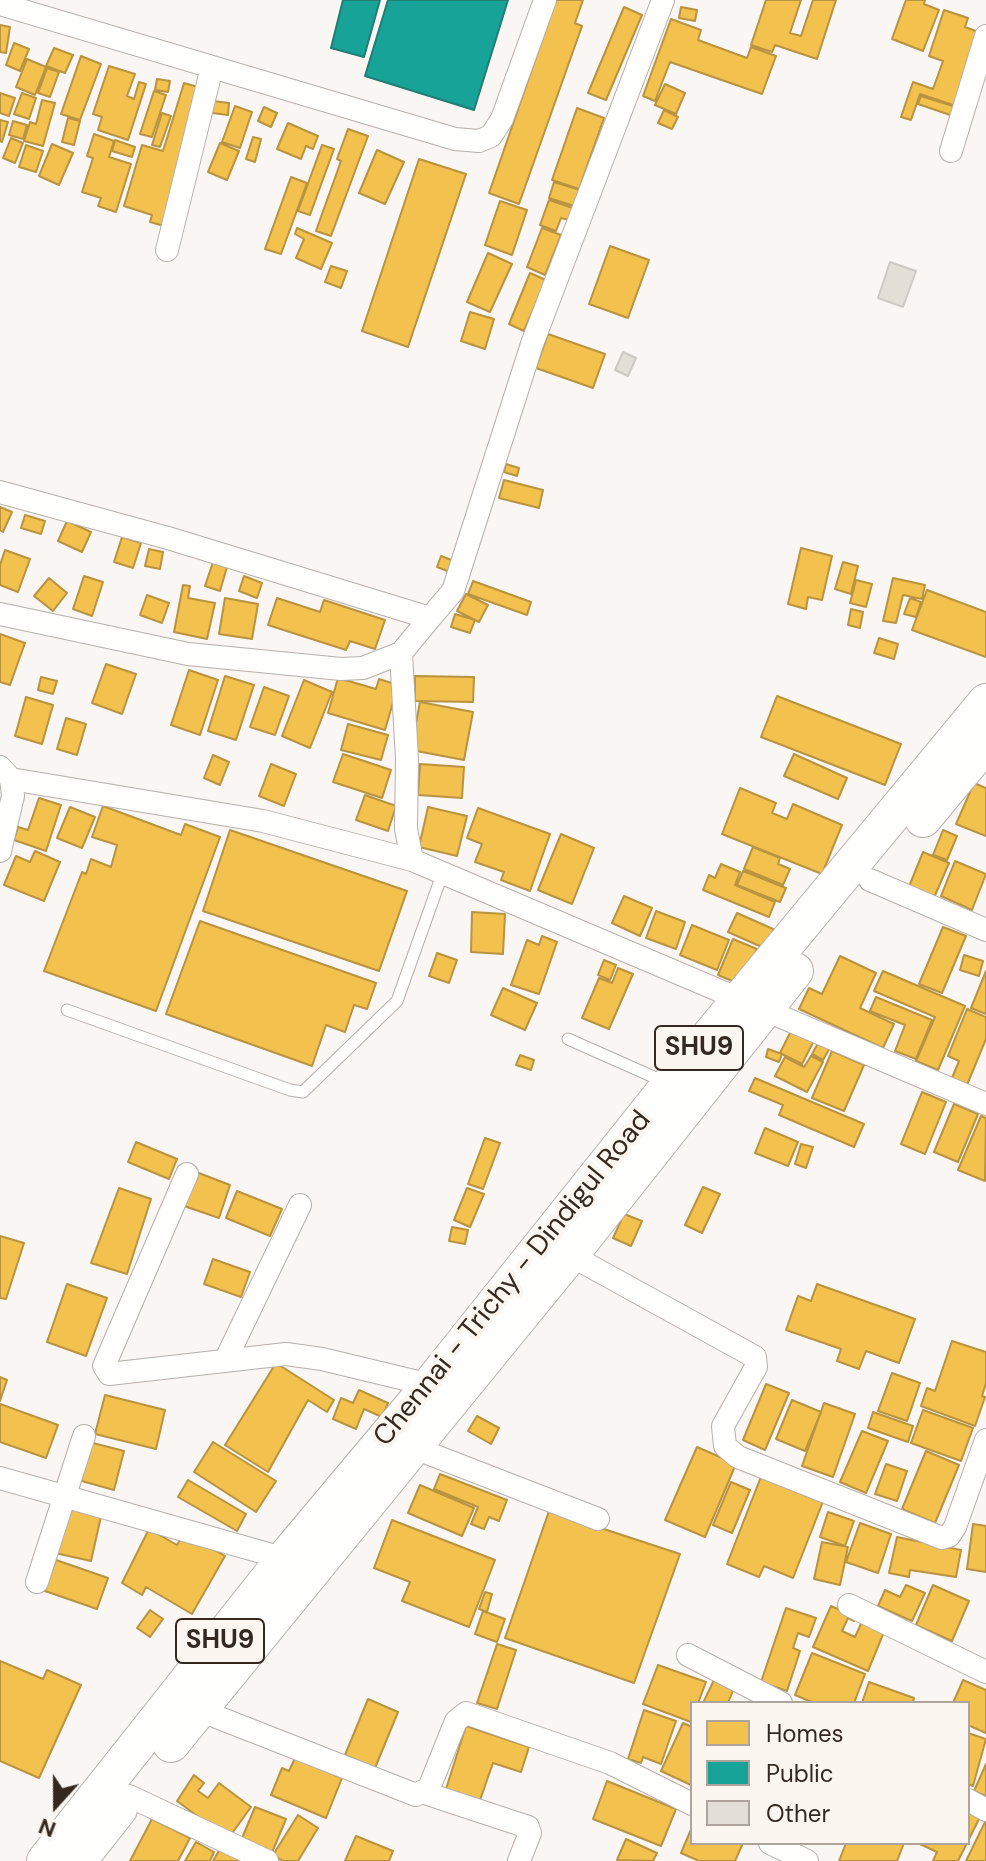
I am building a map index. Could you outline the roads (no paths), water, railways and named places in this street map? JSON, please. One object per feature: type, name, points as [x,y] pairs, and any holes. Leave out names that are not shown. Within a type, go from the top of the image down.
[{"type":"highway","name":"Chennai - Trichy - Dindigul Road","points":[[45,1861],[299,1562],[558,1248],[986,702]]},
{"type":"highway","name":"Chennai - Trichy - Dindigul Road","points":[[558,1248],[670,1084],[870,880],[981,758]]},
{"type":"highway","name":"Chennai - Trichy - Dindigul Road","points":[[78,1861],[199,1710],[299,1562]]},
{"type":"street","points":[[0,4],[455,139],[479,141],[491,136],[502,119],[545,0]]},
{"type":"street","points":[[412,860],[406,829],[406,647],[420,615],[453,591],[532,344],[663,0]]},
{"type":"street","points":[[951,151],[986,36]]},
{"type":"street","points":[[167,250],[212,67]]},
{"type":"street","points":[[0,492],[168,538],[420,615]]},
{"type":"street","points":[[0,614],[188,654],[341,669],[363,668],[406,647]]},
{"type":"street","points":[[0,851],[13,796],[6,773],[263,821],[443,871],[986,1104]]},
{"type":"street","points":[[870,880],[986,930]]},
{"type":"street","points":[[187,1174],[104,1369],[112,1374],[226,1359],[303,1356],[420,1414],[598,1519]]},
{"type":"street","points":[[226,1359],[300,1205]]},
{"type":"street","points":[[558,1248],[755,1357],[756,1367],[723,1426],[725,1446],[738,1457],[942,1538],[949,1536],[955,1527],[986,1440]]},
{"type":"street","points":[[37,1582],[84,1436]]},
{"type":"street","points":[[0,1478],[299,1562]]},
{"type":"street","points":[[849,1605],[986,1672]]},
{"type":"street","points":[[688,1655],[777,1701]]},
{"type":"street","points":[[199,1710],[410,1793],[425,1793],[528,1827],[530,1833],[519,1861]]},
{"type":"street","points":[[425,1793],[456,1721],[463,1713],[610,1763],[690,1803]]},
{"type":"street","points":[[129,1796],[267,1861]]},
{"type":"street","points":[[774,1845],[807,1861]]},
{"type":"lane","points":[[67,1010],[303,1092],[397,1001],[443,871]]},
{"type":"lane","points":[[568,1039],[670,1084]]}]
